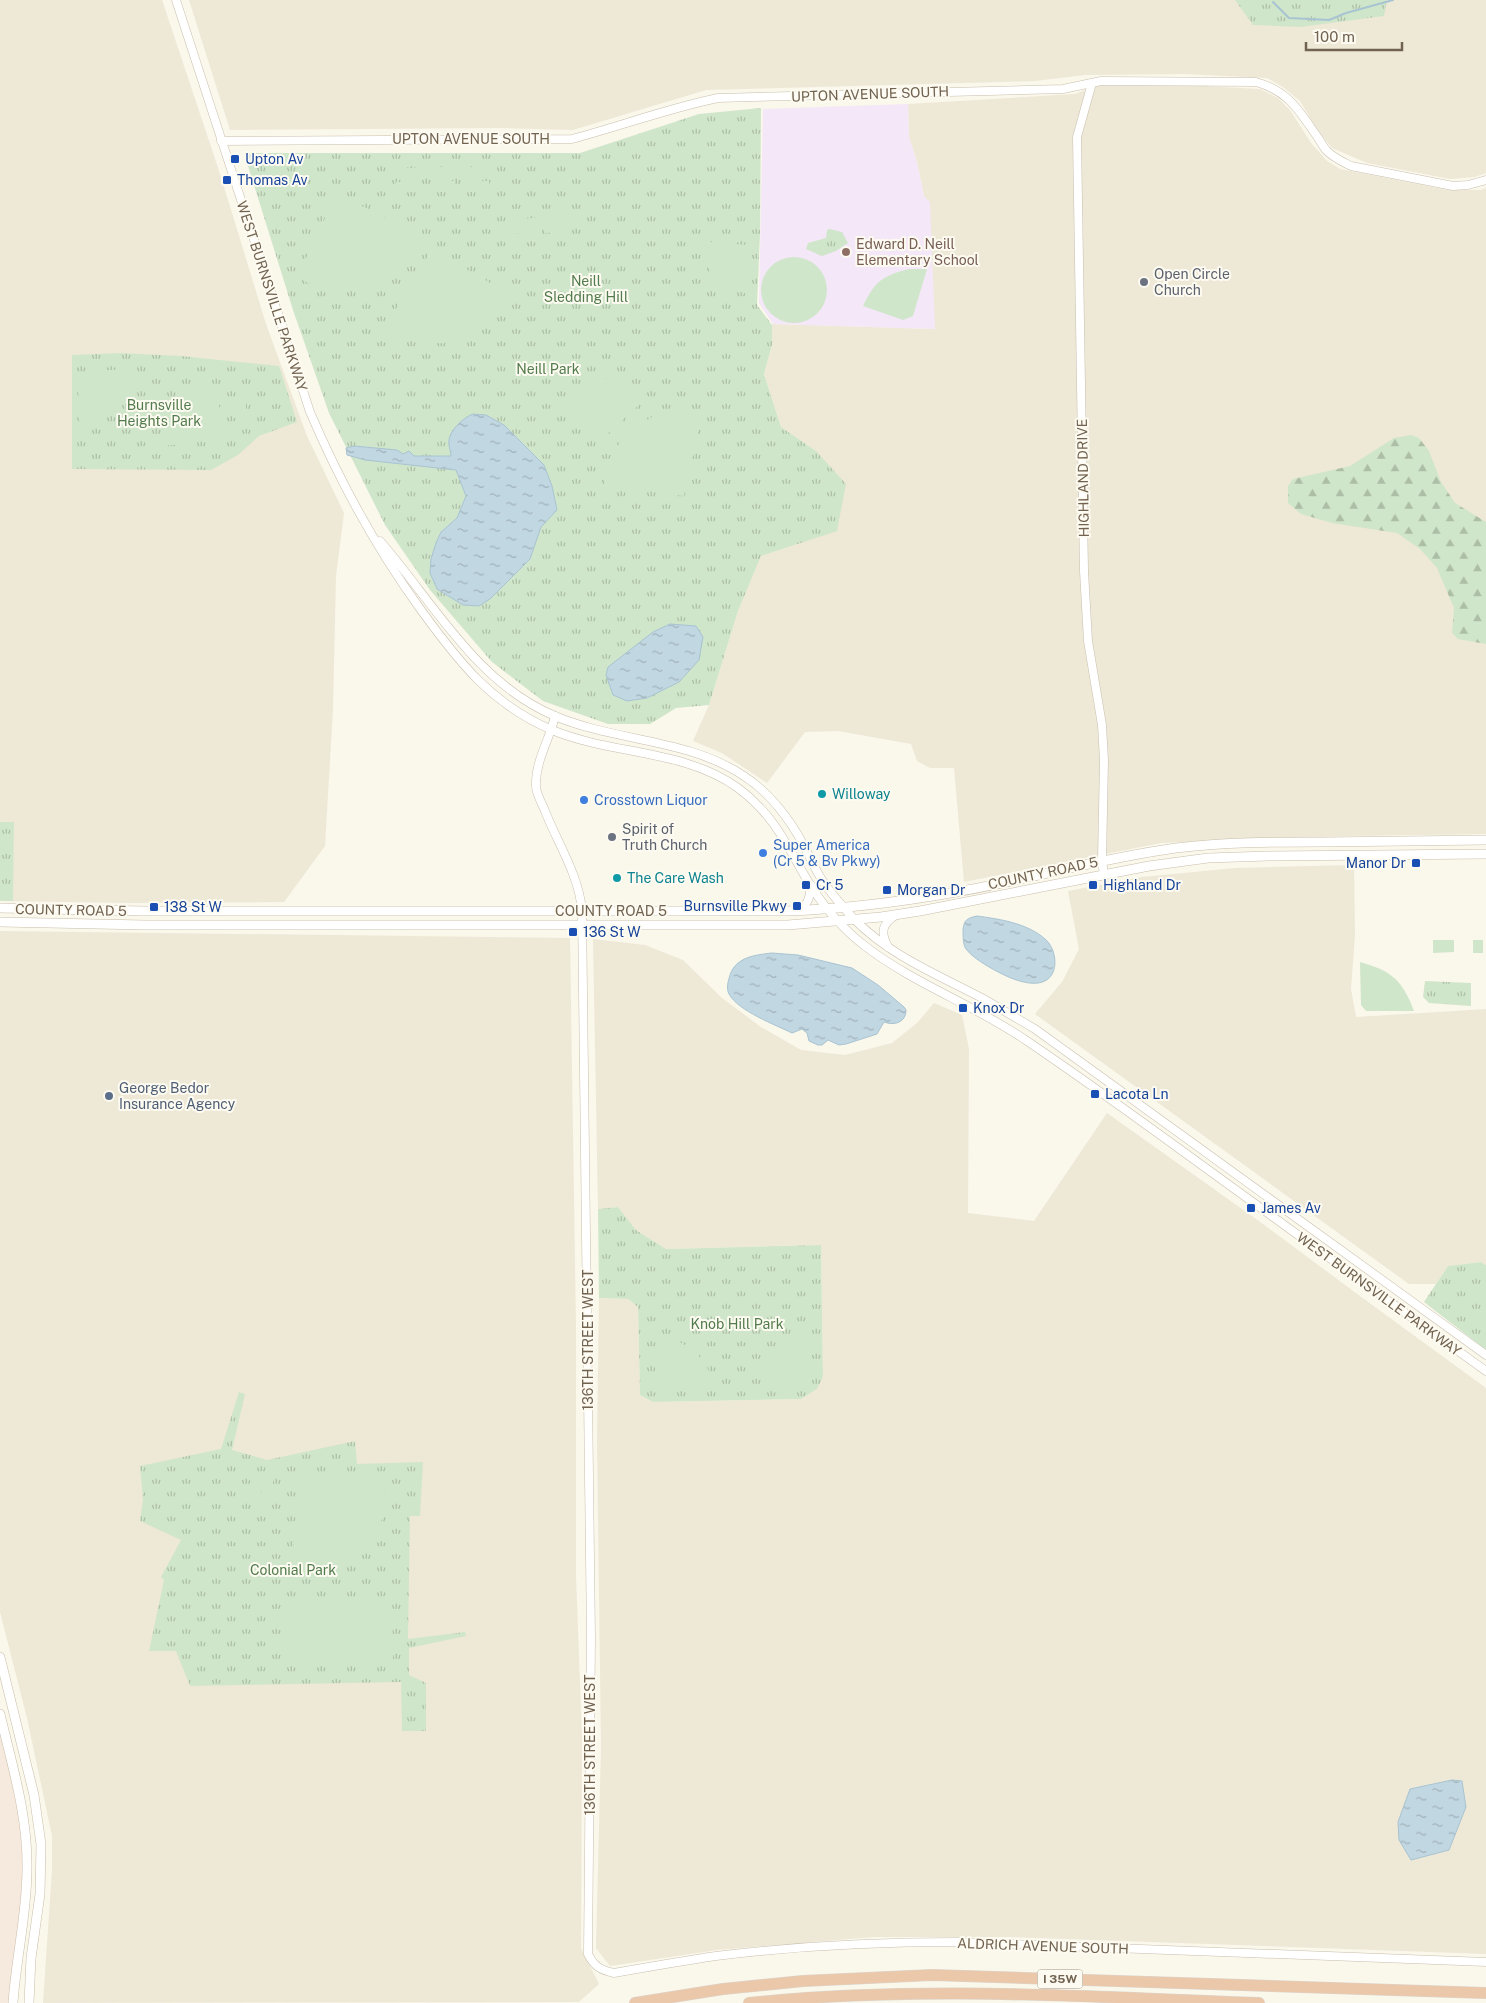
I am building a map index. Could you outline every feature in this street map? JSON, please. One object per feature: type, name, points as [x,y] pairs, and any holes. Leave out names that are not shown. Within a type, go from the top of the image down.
[{"type":"highway","name":"I 35W","points":[[635,2003],[723,1989],[803,1981],[932,1975],[1486,1991]]},
{"type":"highway","name":"I 35W","points":[[749,2003],[836,1996],[951,1992],[1259,2003]]},
{"type":"main road","name":"COUNTY ROAD 5","points":[[0,908],[144,911],[828,909],[957,892],[1102,861],[1170,849],[1236,843],[1486,840]]},
{"type":"main road","name":"COUNTY ROAD 5","points":[[0,922],[145,925],[788,925],[896,915],[1104,874],[1156,865],[1217,858],[1486,854]]},
{"type":"main road","points":[[0,1657],[4,1690],[34,1795],[41,1844],[40,1894],[32,1958],[29,2003]]},
{"type":"main road","points":[[0,1714],[20,1798],[27,1845],[26,1893],[13,2003]]},
{"type":"street","name":"WEST BURNSVILLE PARKWAY","points":[[176,0],[310,412],[333,465],[392,570],[452,652],[472,676],[495,696],[522,714],[552,730],[587,741],[688,763],[714,773],[736,787],[772,819],[811,885],[828,909],[859,941],[881,958],[1022,1037],[1060,1063],[1486,1371]]},
{"type":"street","name":"UPTON AVENUE SOUTH","points":[[221,141],[572,138],[613,128],[690,104],[718,98],[1063,89],[1101,81],[1256,82],[1270,86],[1287,97],[1327,150],[1351,166],[1453,186],[1468,185],[1486,180]]},
{"type":"street","name":"HIGHLAND DRIVE","points":[[1092,83],[1077,137],[1084,570],[1088,641],[1102,725],[1104,760],[1102,861],[1104,874]]},
{"type":"street","name":"WEST BURNSVILLE PARKWAY","points":[[367,527],[401,566],[463,646],[482,667],[504,686],[555,716],[591,728],[693,751],[720,761],[746,777],[781,811],[803,844],[821,880],[855,920],[889,948],[982,998],[1034,1029],[1486,1355]]},
{"type":"street","name":"136TH STREET WEST","points":[[555,716],[552,730],[538,765],[536,787],[577,884],[582,911],[591,1638],[588,1954],[593,1963],[602,1970]]},
{"type":"street","points":[[772,819],[781,811]]},
{"type":"street","points":[[799,910],[809,901],[811,885]]},
{"type":"street","points":[[889,948],[884,939],[884,927],[885,923],[896,915]]},
{"type":"street","name":"ALDRICH AVENUE SOUTH","points":[[602,1970],[614,1973],[716,1956],[804,1947],[893,1942],[976,1943],[1486,1962]]},
{"type":"shaded area","points":[[0,0],[162,0],[221,177],[266,324],[307,436],[344,513],[336,576],[333,709],[325,846],[284,902],[132,903],[0,901]]},
{"type":"shaded area","points":[[189,0],[1486,0],[1486,173],[1475,177],[1450,179],[1367,163],[1332,148],[1317,130],[1300,101],[1283,87],[1267,78],[1184,74],[1085,75],[1035,81],[706,90],[573,130],[500,128],[230,130]]},
{"type":"shaded area","points":[[1110,81],[1260,89],[1278,98],[1290,110],[1311,143],[1327,161],[1340,169],[1448,190],[1481,190],[1486,188],[1486,834],[1347,836],[1161,843],[964,882],[954,768],[930,768],[917,761],[911,744],[838,731],[805,732],[767,783],[722,753],[693,741],[709,705],[738,611],[761,556],[798,544],[816,451],[781,427],[764,374],[772,345],[772,325],[935,329],[924,196],[917,162],[909,137],[908,104],[1075,94]]},
{"type":"shaded area","name":"Edward D. Neill Elementary School","points":[[908,104],[909,137],[917,162],[924,196],[930,202],[935,329],[773,324],[759,303],[763,109]]},
{"type":"shaded area","points":[[1354,865],[1355,935],[1351,989],[1356,1017],[1486,1009],[1486,1265],[1481,1262],[1448,1266],[1436,1284],[1409,1284],[1035,1014],[1062,982],[1079,949],[1068,891],[1142,877],[1235,868]]},
{"type":"shaded area","points":[[0,931],[570,938],[576,1328],[576,1576],[582,1738],[581,1948],[599,1984],[579,2002],[43,2003],[52,1870],[52,1836],[27,1718],[0,1612]]},
{"type":"shaded area","points":[[593,939],[645,945],[683,960],[722,998],[761,1027],[801,1050],[845,1055],[892,1043],[917,1023],[934,1003],[962,1015],[969,1049],[968,1213],[1034,1221],[1107,1113],[1263,1224],[1486,1388],[1486,1954],[1009,1937],[874,1937],[717,1950],[610,1966],[596,1948],[601,1746],[597,1441],[599,1298],[628,1299],[638,1307],[640,1395],[653,1402],[801,1399],[817,1389],[823,1377],[821,1245],[666,1249],[636,1230],[618,1207],[598,1209]]},
{"type":"shaded area","points":[[0,1714],[27,1845],[13,2003],[0,2003]]},
{"type":"green space","points":[[1235,0],[1387,0],[1384,16],[1300,27],[1253,25]]},
{"type":"green space","name":"Neill Park","points":[[761,108],[760,234],[757,305],[772,325],[772,345],[764,374],[781,427],[816,451],[846,484],[837,531],[761,556],[738,611],[709,705],[676,708],[650,724],[608,724],[543,701],[492,662],[430,590],[385,525],[329,413],[293,310],[244,153],[580,153],[699,114]]},
{"type":"green space","points":[[431,167],[454,167],[454,178],[431,178]]},
{"type":"green space","points":[[466,167],[489,167],[489,178],[466,178]]},
{"type":"green space","points":[[396,168],[419,168],[419,178],[396,178]]},
{"type":"green space","points":[[431,181],[454,181],[454,192],[431,192]]},
{"type":"green space","points":[[466,181],[489,181],[490,192],[466,192]]},
{"type":"green space","points":[[396,182],[419,182],[419,192],[396,192]]},
{"type":"green space","points":[[337,193],[422,237],[409,257],[388,276],[354,289],[342,290],[315,286],[297,277]]},
{"type":"green space","points":[[571,215],[572,231],[545,233],[544,216]]},
{"type":"green space","points":[[536,218],[537,233],[511,234],[510,219]]},
{"type":"green space","points":[[827,230],[842,232],[848,243],[836,251],[822,256],[806,249],[808,243],[826,238]]},
{"type":"green space","points":[[698,241],[747,245],[752,250],[751,295],[729,288],[715,278],[706,264]]},
{"type":"green space","points":[[432,249],[509,294],[489,323],[478,332],[466,338],[452,342],[424,343],[410,340],[384,329]]},
{"type":"green space","points":[[794,257],[807,259],[822,272],[825,277],[827,290],[825,303],[812,318],[807,321],[794,323],[781,321],[766,308],[763,303],[761,290],[763,277],[776,262],[781,259]]},
{"type":"green space","points":[[909,269],[927,269],[913,316],[903,320],[863,306],[871,291],[880,281],[892,274]]},
{"type":"green space","name":"Burnsville Heights Park","points":[[120,353],[181,356],[279,366],[297,422],[259,436],[238,455],[211,470],[72,469],[72,355]]},
{"type":"green space","points":[[137,369],[128,391],[117,407],[102,418],[79,428],[78,378],[86,371]]},
{"type":"green space","points":[[601,377],[629,387],[643,401],[599,442],[557,406],[578,385]]},
{"type":"green space","points":[[210,378],[227,430],[222,439],[164,446],[170,422],[177,406],[190,392]]},
{"type":"green space","points":[[232,402],[246,402],[246,418],[232,418]]},
{"type":"green space","points":[[683,411],[702,413],[684,496],[604,485],[609,459],[627,432],[655,415]]},
{"type":"green space","points":[[1411,435],[1419,438],[1429,451],[1441,482],[1455,503],[1486,522],[1486,644],[1458,639],[1452,633],[1454,608],[1437,568],[1420,549],[1397,533],[1332,523],[1301,514],[1288,503],[1288,486],[1293,479],[1350,466],[1394,438]]},
{"type":"green space","points":[[0,822],[14,822],[13,901],[0,901]]},
{"type":"green space","points":[[1433,940],[1454,940],[1454,952],[1433,953]]},
{"type":"green space","points":[[1473,940],[1483,940],[1483,953],[1473,953]]},
{"type":"green space","points":[[1360,962],[1380,969],[1394,978],[1410,1000],[1414,1011],[1366,1011],[1361,1005]]},
{"type":"green space","points":[[1425,981],[1471,983],[1471,1006],[1429,1003],[1423,997]]},
{"type":"green space","name":"Knob Hill Park","points":[[618,1207],[636,1230],[666,1249],[821,1245],[823,1377],[817,1389],[801,1399],[653,1402],[640,1395],[638,1307],[628,1299],[599,1298],[598,1209]]},
{"type":"green space","points":[[1481,1262],[1486,1265],[1486,1350],[1424,1302],[1448,1266]]},
{"type":"green space","points":[[656,1334],[678,1341],[694,1351],[706,1365],[715,1386],[660,1388],[655,1383]]},
{"type":"green space","points":[[810,1335],[810,1380],[805,1386],[760,1385],[771,1356],[781,1346]]},
{"type":"green space","name":"Colonial Park","points":[[239,1392],[245,1394],[232,1450],[267,1460],[355,1441],[357,1464],[423,1462],[420,1516],[410,1516],[408,1639],[465,1632],[466,1636],[409,1648],[409,1675],[426,1683],[426,1731],[402,1731],[401,1682],[190,1686],[176,1651],[149,1651],[164,1580],[161,1577],[181,1540],[140,1521],[143,1499],[140,1466],[221,1449]]},
{"type":"green space","points":[[307,1474],[386,1476],[385,1514],[365,1548],[332,1568],[292,1568],[298,1482]]},
{"type":"green space","points":[[250,1477],[273,1477],[273,1488],[250,1487]]},
{"type":"green space","points":[[250,1491],[273,1492],[273,1502],[250,1502]]},
{"type":"green space","points":[[254,1523],[268,1524],[267,1540],[253,1539]]},
{"type":"green space","points":[[392,1598],[393,1662],[286,1663],[286,1599]]},
{"type":"water","points":[[473,414],[486,415],[504,425],[544,465],[552,486],[557,510],[541,527],[530,559],[490,599],[479,606],[463,605],[437,589],[430,573],[431,559],[441,532],[457,518],[466,496],[456,470],[365,460],[347,455],[346,448],[354,446],[397,450],[403,454],[409,451],[414,456],[451,456],[449,442],[452,432],[462,421]]},
{"type":"water","points":[[670,624],[696,626],[703,637],[699,660],[679,682],[647,698],[627,701],[613,695],[606,675],[608,667],[653,632]]},
{"type":"water","points":[[977,916],[1021,925],[1045,939],[1052,948],[1055,959],[1054,970],[1048,979],[1035,983],[1011,978],[987,966],[970,953],[965,947],[963,940],[964,924],[967,920]]},
{"type":"water","points":[[772,953],[798,955],[852,968],[878,985],[904,1007],[906,1014],[899,1022],[884,1022],[877,1034],[839,1045],[828,1040],[822,1045],[818,1045],[809,1041],[807,1033],[802,1029],[792,1033],[767,1022],[740,1006],[729,994],[728,985],[733,969],[741,961],[753,956]]},
{"type":"water","points":[[1452,1780],[1462,1781],[1466,1807],[1449,1850],[1411,1860],[1399,1840],[1398,1822],[1410,1789]]},
{"type":"waterway","points":[[1273,2],[1289,18],[1329,20],[1346,13],[1393,0]]},
{"type":"place","name":"Upton Av","points":[[235,159]]},
{"type":"place","name":"Thomas Av","points":[[227,180]]},
{"type":"place","name":"Edward D. Neill Elementary School","points":[[846,252]]},
{"type":"place","name":"Open Circle Church","points":[[1144,282]]},
{"type":"place","name":"Willoway","points":[[822,794]]},
{"type":"place","name":"Crosstown Liquor","points":[[584,800]]},
{"type":"place","name":"Spirit of Truth Church","points":[[612,837]]},
{"type":"place","name":"Super America (Cr 5 & Bv Pkwy)","points":[[763,853]]},
{"type":"place","name":"Manor Dr","points":[[1416,863]]},
{"type":"place","name":"The Care Wash","points":[[617,878]]},
{"type":"place","name":"Cr 5","points":[[806,885]]},
{"type":"place","name":"Highland Dr","points":[[1093,885]]},
{"type":"place","name":"Morgan Dr","points":[[887,890]]},
{"type":"place","name":"Burnsville Pkwy","points":[[797,906]]},
{"type":"place","name":"138 St W","points":[[154,907]]},
{"type":"place","name":"136 St W","points":[[573,932]]},
{"type":"place","name":"Knox Dr","points":[[963,1008]]},
{"type":"place","name":"Lacota Ln","points":[[1095,1094]]},
{"type":"place","name":"George Bedor Insurance Agency","points":[[109,1096]]},
{"type":"place","name":"James Av","points":[[1251,1208]]},
{"type":"park label","name":"Neill Sledding Hill","points":[[586,290]]}]
